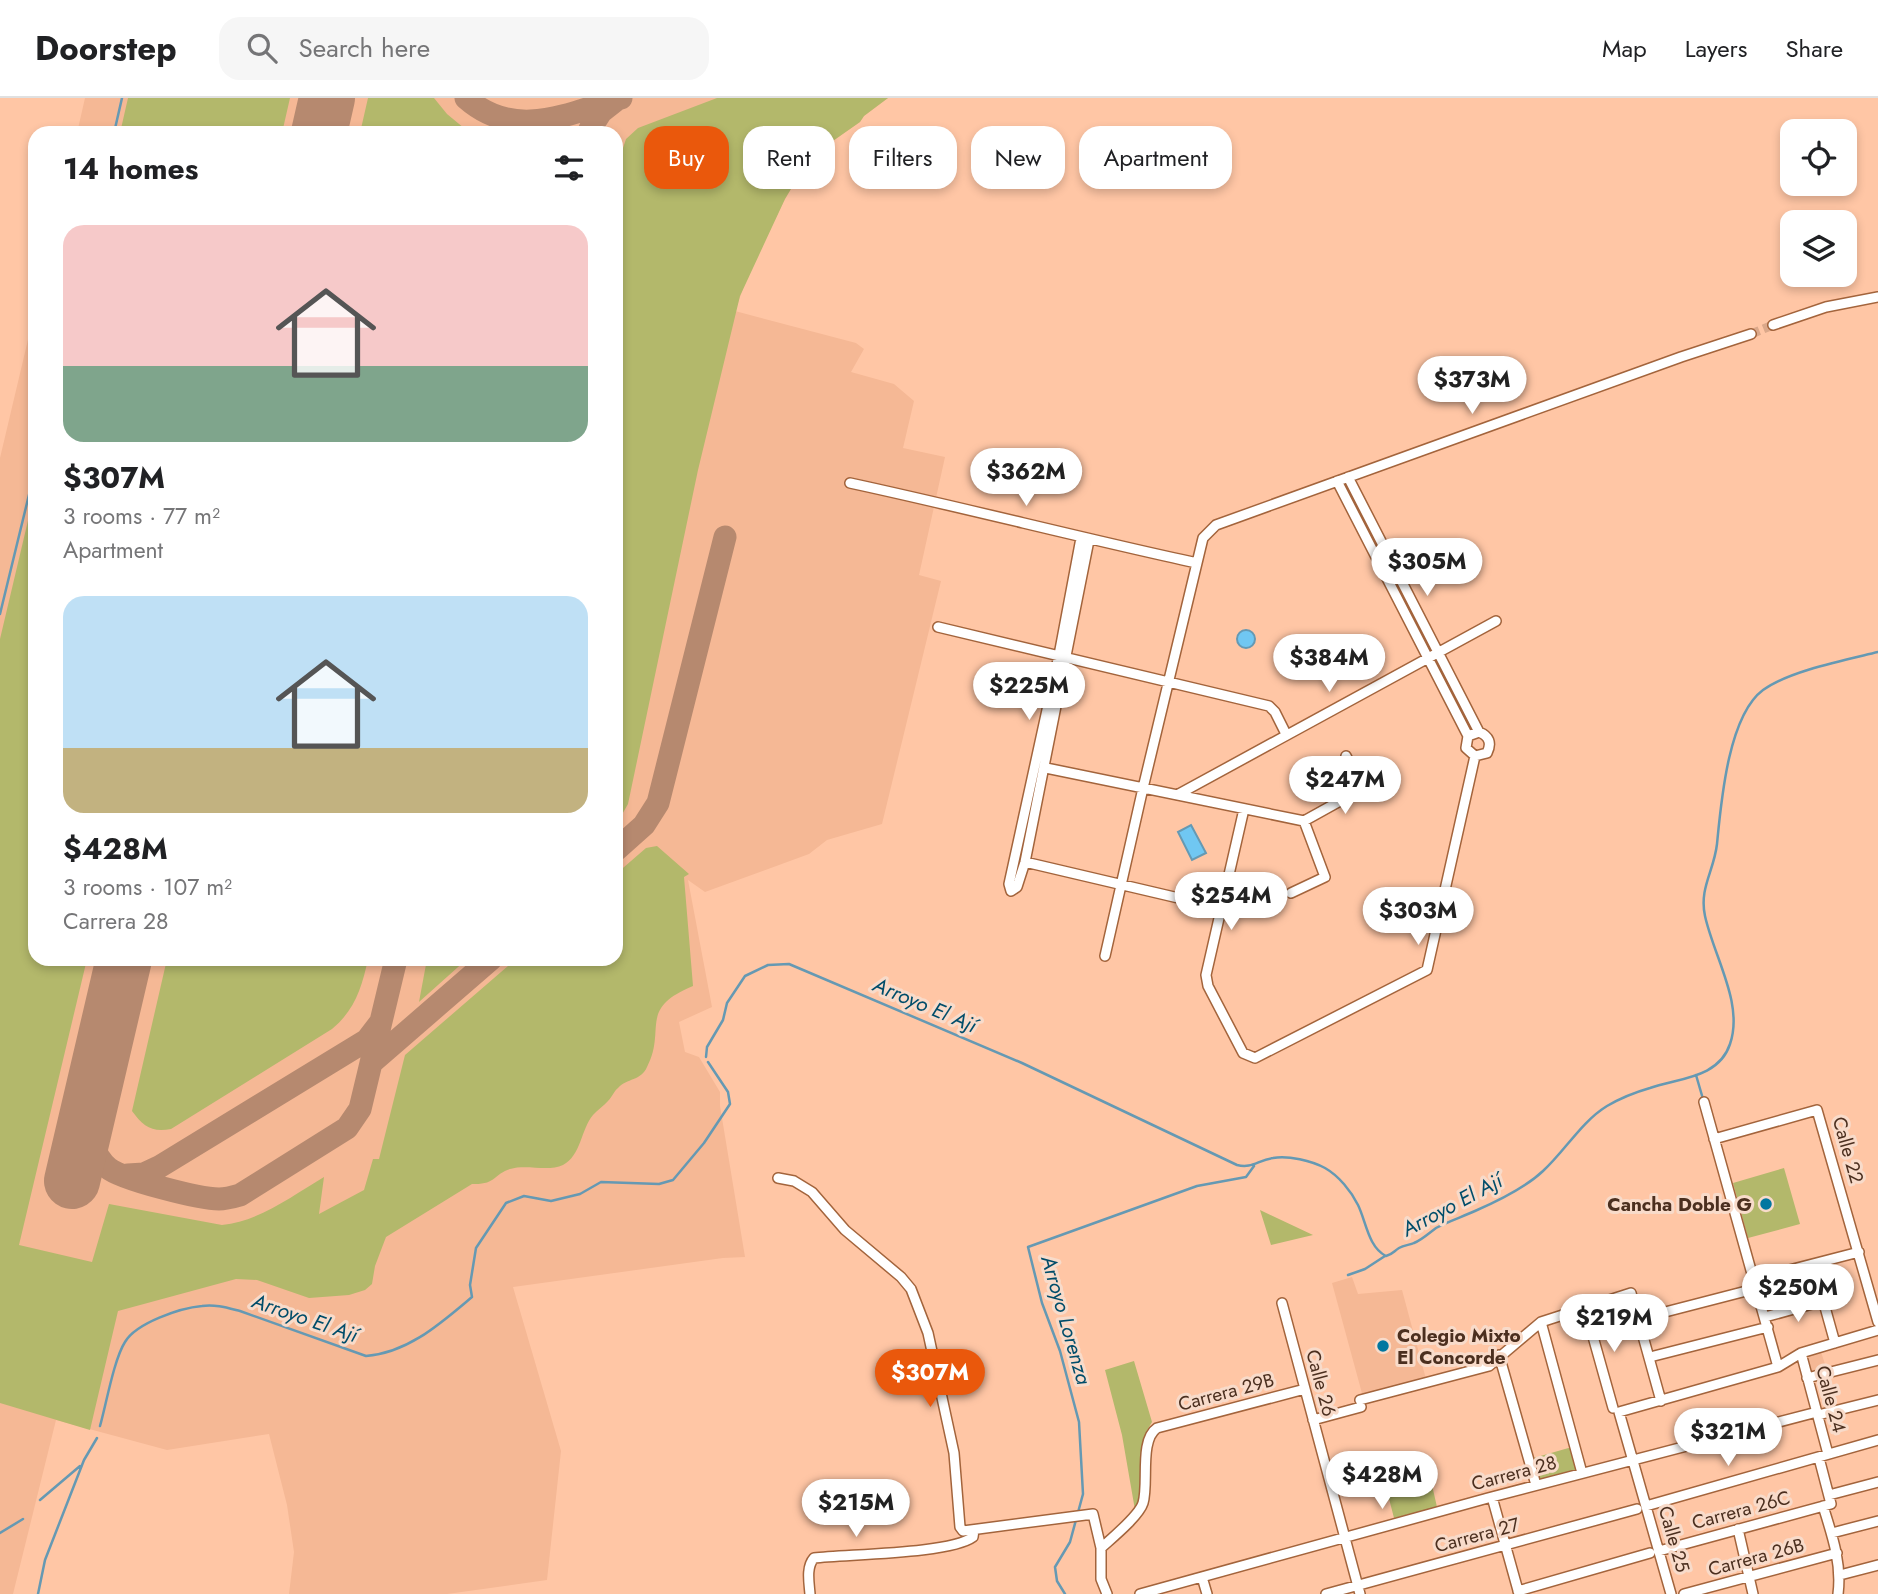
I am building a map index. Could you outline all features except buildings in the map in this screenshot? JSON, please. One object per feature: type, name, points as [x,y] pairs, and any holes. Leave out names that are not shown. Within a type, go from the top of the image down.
[{"type":"street","points":[[1773,325],[1826,307],[1878,297]]},
{"type":"street","points":[[1105,956],[1203,538],[1216,525],[1668,361],[1751,334]]},
{"type":"street","points":[[1348,477],[1479,732]]},
{"type":"street","points":[[1338,481],[1468,736],[1466,748],[1475,756]]},
{"type":"street","points":[[850,483],[1197,563]]},
{"type":"street","points":[[1063,656],[1009,890],[1014,891],[1017,887],[1025,862],[1046,768],[1085,539]]},
{"type":"street","points":[[1177,795],[1496,621]]},
{"type":"street","points":[[938,627],[1269,706],[1286,734]]},
{"type":"street","points":[[1468,736],[1479,732],[1486,734],[1490,740],[1487,753],[1475,756]]},
{"type":"street","points":[[1046,768],[1304,821],[1358,792],[1359,781],[1346,756]]},
{"type":"street","points":[[1244,809],[1206,975],[1243,1053],[1255,1058],[1427,970],[1475,756]]},
{"type":"street","points":[[1291,893],[1325,877],[1304,821]]},
{"type":"street","points":[[1025,862],[1221,908]]},
{"type":"street","points":[[1704,1102],[1778,1367]]},
{"type":"street","name":"Calle 22","points":[[1714,1139],[1818,1110],[1878,1322]]},
{"type":"street","points":[[778,1178],[794,1181],[813,1192],[845,1230],[911,1289],[928,1333],[954,1453],[960,1527],[963,1531],[1093,1514],[1101,1548],[1101,1579],[1107,1594]]},
{"type":"street","points":[[1638,1319],[1859,1252]]},
{"type":"street","points":[[1813,1264],[1835,1343]]},
{"type":"street","points":[[1313,1420],[1489,1366],[1541,1322],[1631,1293],[1661,1401]]},
{"type":"street","points":[[1650,1357],[1767,1322],[1823,1301]]},
{"type":"street","name":"Calle 26","points":[[1282,1303],[1359,1590]]},
{"type":"street","name":"Calle 25","points":[[1585,1308],[1632,1461],[1655,1552],[1671,1594]]},
{"type":"street","points":[[1541,1322],[1583,1473]]},
{"type":"street","points":[[1616,1410],[1661,1401],[1778,1367],[1801,1353],[1878,1330]]},
{"type":"street","name":"Calle 24","points":[[1801,1353],[1818,1414],[1832,1533],[1840,1574],[1838,1594]]},
{"type":"street","points":[[1499,1355],[1536,1485]]},
{"type":"street","points":[[1807,1378],[1878,1360]]},
{"type":"street","name":"Carrera 29B","points":[[1101,1548],[1143,1504],[1148,1441],[1152,1431],[1305,1390]]},
{"type":"street","name":"Carrera 28","points":[[1140,1594],[1536,1485],[1878,1400]]},
{"type":"street","name":"Carrera 27","points":[[1326,1594],[1359,1590],[1878,1440]]},
{"type":"street","name":"Carrera 26C","points":[[1518,1592],[1738,1530],[1828,1502],[1878,1482]]},
{"type":"street","points":[[1492,1497],[1518,1592]]},
{"type":"street","points":[[1832,1533],[1878,1521]]},
{"type":"street","points":[[810,1594],[809,1571],[814,1558],[963,1543],[973,1537],[974,1530]]},
{"type":"street","points":[[1738,1530],[1754,1594]]},
{"type":"street","name":"Carrera 26B","points":[[1684,1594],[1837,1553]]},
{"type":"street","points":[[1840,1574],[1878,1565]]},
{"type":"street","points":[[1202,1577],[1207,1594]]},
{"type":"shaded area","points":[[85,98],[888,98],[835,140],[835,126],[743,126],[743,189],[791,189],[748,275],[735,311],[856,343],[864,349],[851,372],[894,384],[914,401],[903,448],[945,457],[919,575],[941,581],[882,824],[827,840],[809,854],[705,892],[688,880],[712,1007],[679,1022],[685,1052],[699,1057],[720,1092],[745,1257],[513,1287],[561,1451],[547,1580],[447,1594],[289,1594],[294,1552],[287,1505],[269,1434],[167,1450],[56,1420],[13,1594],[0,1594],[0,458],[28,340],[28,966],[623,966],[623,126],[79,126]]},
{"type":"shaded area","name":"Colegio Mixto El Concorde","points":[[1352,1277],[1358,1294],[1402,1290],[1426,1379],[1363,1397],[1332,1283]]},
{"type":"shaded area","points":[[1821,1352],[1827,1370],[1810,1375],[1805,1356]]},
{"type":"green space","points":[[128,98],[290,98],[284,126],[122,126]]},
{"type":"green space","points":[[368,98],[434,98],[462,126],[362,126]]},
{"type":"green space","points":[[717,98],[888,98],[835,140],[835,126],[743,126],[743,189],[791,189],[740,296],[698,470],[628,804],[623,813],[623,148],[626,139],[638,128]]},
{"type":"green space","points":[[28,521],[28,966],[85,966],[19,1245],[92,1262],[109,1204],[222,1225],[263,1213],[324,1177],[319,1214],[364,1190],[373,1159],[379,1159],[405,1055],[508,966],[623,966],[623,868],[646,848],[657,846],[689,874],[684,877],[693,986],[665,1003],[656,1021],[655,1042],[644,1072],[622,1085],[593,1115],[569,1161],[551,1168],[510,1169],[490,1181],[472,1184],[386,1237],[375,1266],[372,1284],[365,1290],[349,1295],[309,1298],[257,1280],[236,1279],[118,1311],[90,1430],[0,1403],[0,639]]},
{"type":"green space","points":[[165,966],[366,966],[356,997],[340,1022],[332,1029],[171,1129],[153,1129],[140,1121],[132,1111]]},
{"type":"green space","points":[[426,966],[459,966],[419,1002]]},
{"type":"green space","points":[[1784,1168],[1800,1224],[1748,1238],[1733,1183]]},
{"type":"green space","points":[[1260,1210],[1313,1235],[1271,1245]]},
{"type":"green space","points":[[1134,1361],[1152,1422],[1146,1432],[1139,1503],[1135,1510],[1122,1435],[1105,1370]]},
{"type":"green space","points":[[1572,1447],[1579,1472],[1537,1483],[1530,1459]]},
{"type":"green space","points":[[1429,1472],[1437,1507],[1394,1518],[1385,1483]]},
{"type":"water","points":[[1242,630],[1250,630],[1255,639],[1253,646],[1242,648],[1237,643],[1237,635]]},
{"type":"water","points":[[1191,825],[1206,853],[1192,860],[1178,832]]},
{"type":"waterway","points":[[116,126],[122,98]]},
{"type":"waterway","points":[[0,614],[28,499]]},
{"type":"waterway","name":"Arroyo El Ají","points":[[706,1057],[707,1047],[723,1020],[727,1003],[745,976],[768,965],[789,964],[1022,1063],[1237,1165],[1247,1166],[1286,1157],[1325,1168],[1348,1189],[1358,1205],[1375,1246],[1386,1256],[1528,1183],[1551,1163],[1589,1120],[1607,1106],[1639,1092],[1697,1075],[1717,1064],[1725,1055],[1733,1029],[1731,997],[1709,932],[1704,897],[1715,854],[1724,784],[1734,739],[1751,702],[1774,683],[1818,667],[1878,652]]},
{"type":"waterway","name":"Arroyo El Ají","points":[[100,1426],[114,1371],[125,1342],[148,1323],[193,1307],[217,1306],[240,1311],[366,1356],[381,1354],[410,1343],[472,1297],[470,1285],[476,1248],[506,1203],[524,1196],[551,1201],[580,1194],[601,1182],[659,1184],[673,1180],[704,1143],[730,1104],[728,1092],[708,1062]]},
{"type":"waterway","points":[[1696,1075],[1703,1099]]},
{"type":"waterway","name":"Arroyo Lorenza","points":[[1065,1594],[1057,1581],[1055,1567],[1070,1542],[1083,1494],[1079,1422],[1060,1351],[1042,1303],[1028,1247],[1197,1186],[1246,1177],[1254,1166]]},
{"type":"waterway","points":[[1348,1275],[1365,1269],[1385,1256]]},
{"type":"waterway","points":[[38,1594],[45,1560],[84,1460],[97,1438]]},
{"type":"waterway","points":[[40,1500],[80,1466]]},
{"type":"waterway","points":[[0,1533],[23,1519]]},
{"type":"taxiway","points":[[466,98],[485,111],[522,121],[561,116],[621,98]]},
{"type":"taxiway","points":[[592,126],[601,112],[615,101]]},
{"type":"taxiway","points":[[623,844],[644,825],[658,803],[725,537]]},
{"type":"taxiway","points":[[88,1113],[90,1136],[95,1150],[108,1168],[144,1183],[195,1196],[219,1199],[240,1195],[347,1128],[360,1109],[394,966]]},
{"type":"taxiway","points":[[371,1063],[483,966]]},
{"type":"taxiway","points":[[128,1175],[144,1174],[159,1167],[367,1040],[380,1023]]},
{"type":"runway","points":[[321,126],[327,98]]},
{"type":"runway","points":[[72,1181],[122,966]]},
{"type":"tunnel","points":[[1751,334],[1773,325]]},
{"type":"place","name":"Cancha Doble G","points":[[1766,1204]]},
{"type":"place","name":"Colegio Mixto El Concorde","points":[[1383,1346]]}]
